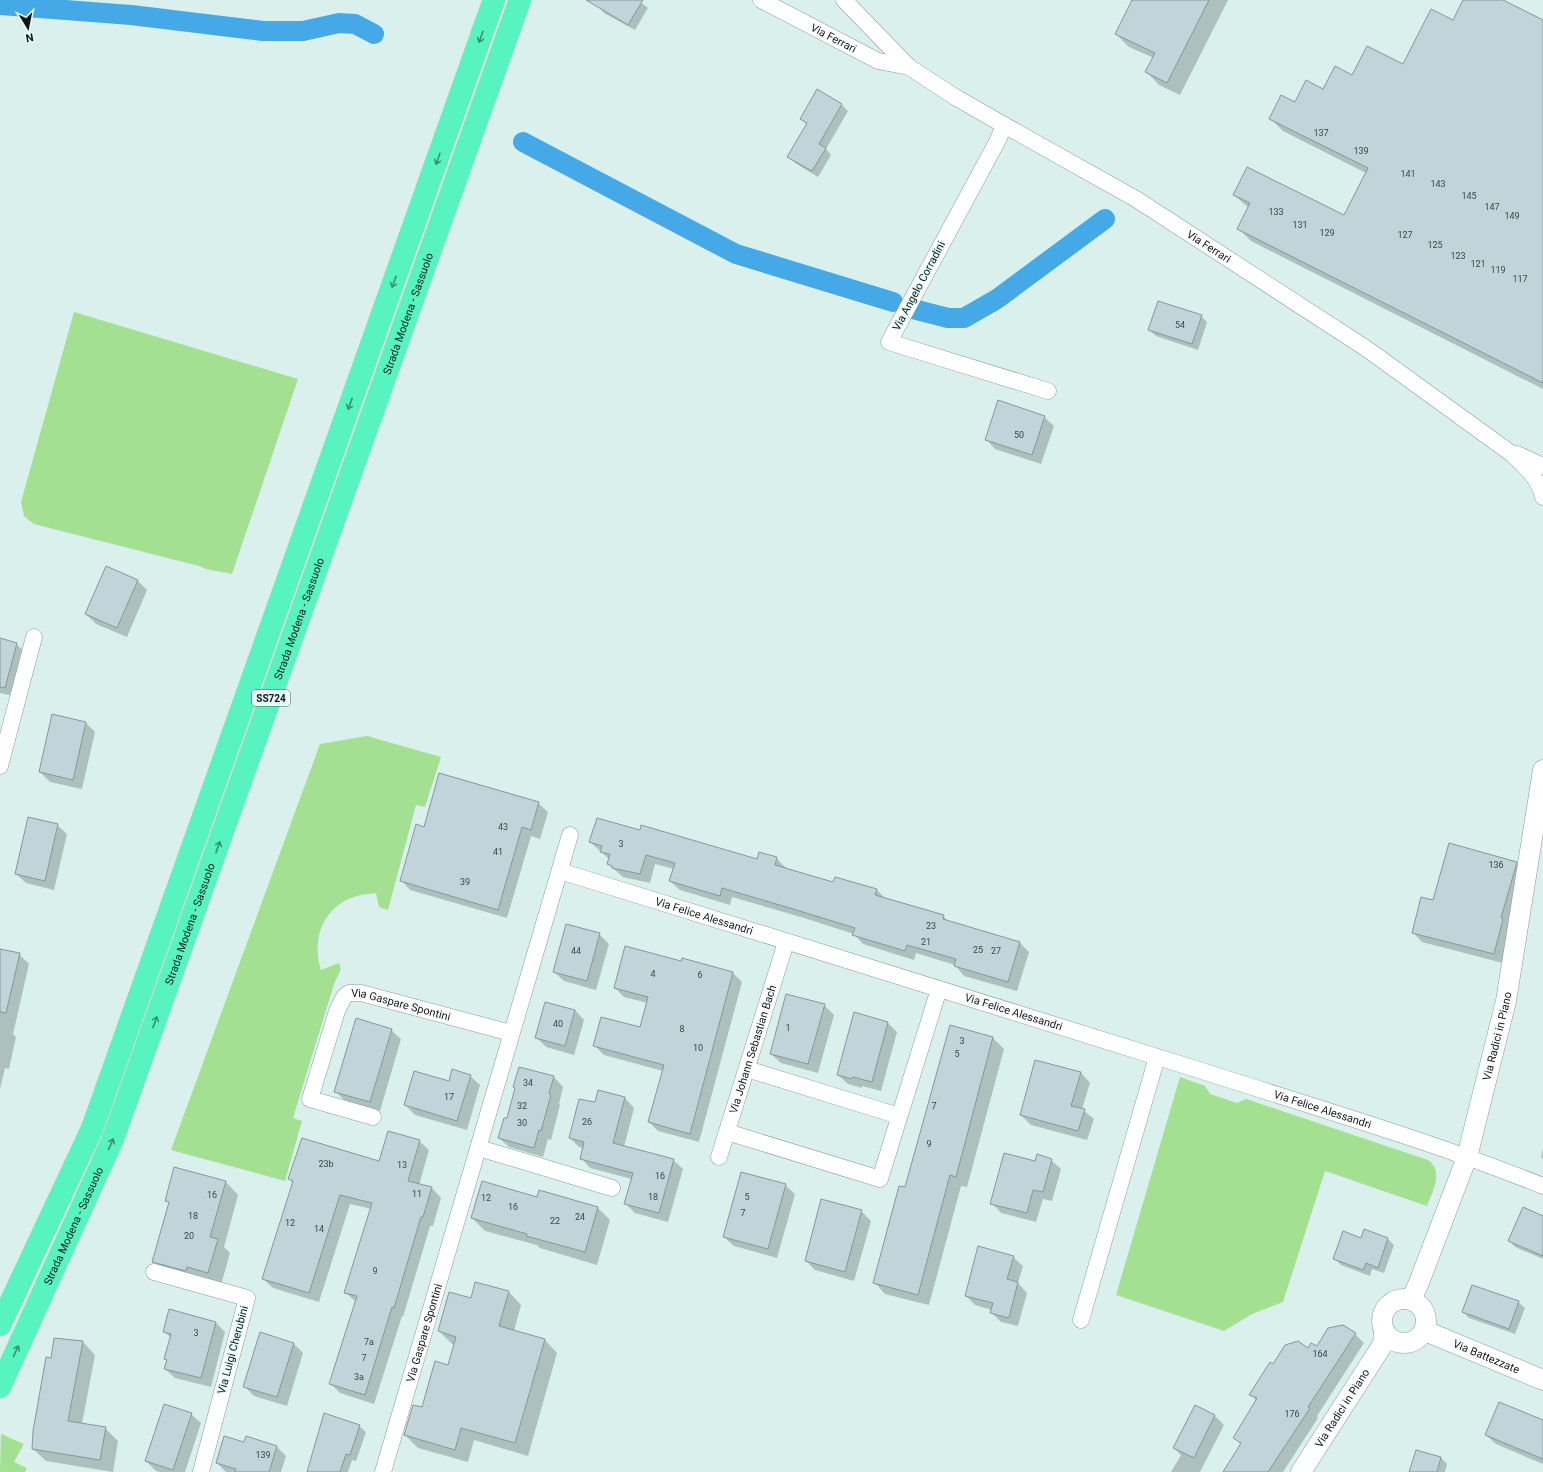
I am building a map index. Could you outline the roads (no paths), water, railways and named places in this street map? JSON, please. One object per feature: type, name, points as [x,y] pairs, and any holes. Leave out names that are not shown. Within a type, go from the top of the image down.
[{"type":"highway","name":"Strada Modena - Sassuolo","points":[[0,1326],[92,1129],[494,0]]},
{"type":"highway","name":"Strada Modena - Sassuolo","points":[[0,1387],[113,1139],[520,0]]},
{"type":"street","name":"Via Ferrari","points":[[761,0],[878,61],[909,67]]},
{"type":"street","name":"Via Ferrari","points":[[844,0],[909,67],[955,97],[1136,199],[1367,349],[1499,443],[1533,476],[1538,483],[1543,497]]},
{"type":"street","name":"Via Angelo Corradini","points":[[1004,125],[998,140],[889,342],[1048,391]]},
{"type":"street","name":"Via Ferrari","points":[[1499,443],[1543,466]]},
{"type":"street","points":[[0,766],[34,637]]},
{"type":"street","name":"Via Radici in Piano","points":[[1413,1299],[1467,1157],[1506,1001],[1543,770]]},
{"type":"street","name":"Via Gaspare Spontini","points":[[383,1472],[570,835]]},
{"type":"street","name":"Via Felice Alessandri","points":[[560,871],[1157,1057],[1467,1157],[1543,1186]]},
{"type":"street","name":"Via Johann Sebastian Bach","points":[[719,1157],[786,942]]},
{"type":"street","points":[[727,1132],[880,1179],[939,989]]},
{"type":"street","name":"Via Gaspare Spontini","points":[[374,1117],[310,1099],[337,1010],[344,997],[349,993],[361,993],[511,1033]]},
{"type":"street","points":[[1081,1320],[1157,1057]]},
{"type":"street","points":[[747,1069],[899,1116]]},
{"type":"street","points":[[479,1148],[612,1188]]},
{"type":"street","name":"Via Luigi Cherubini","points":[[154,1272],[247,1298],[201,1472]]},
{"type":"street","points":[[1401,1299],[1413,1299],[1426,1318],[1425,1332],[1415,1340],[1408,1343],[1399,1343],[1387,1339],[1381,1321],[1384,1311],[1391,1303],[1401,1299]]},
{"type":"street","name":"Via Battezzate","points":[[1425,1332],[1543,1380]]},
{"type":"street","name":"Via Radici in Piano","points":[[1301,1472],[1387,1339]]},
{"type":"waterway","points":[[0,5],[131,15],[263,31],[303,31],[339,23],[355,24],[374,34]]},
{"type":"waterway","points":[[523,142],[736,254],[893,302]]},
{"type":"waterway","points":[[913,309],[948,318],[964,318],[997,299],[1105,219]]}]
